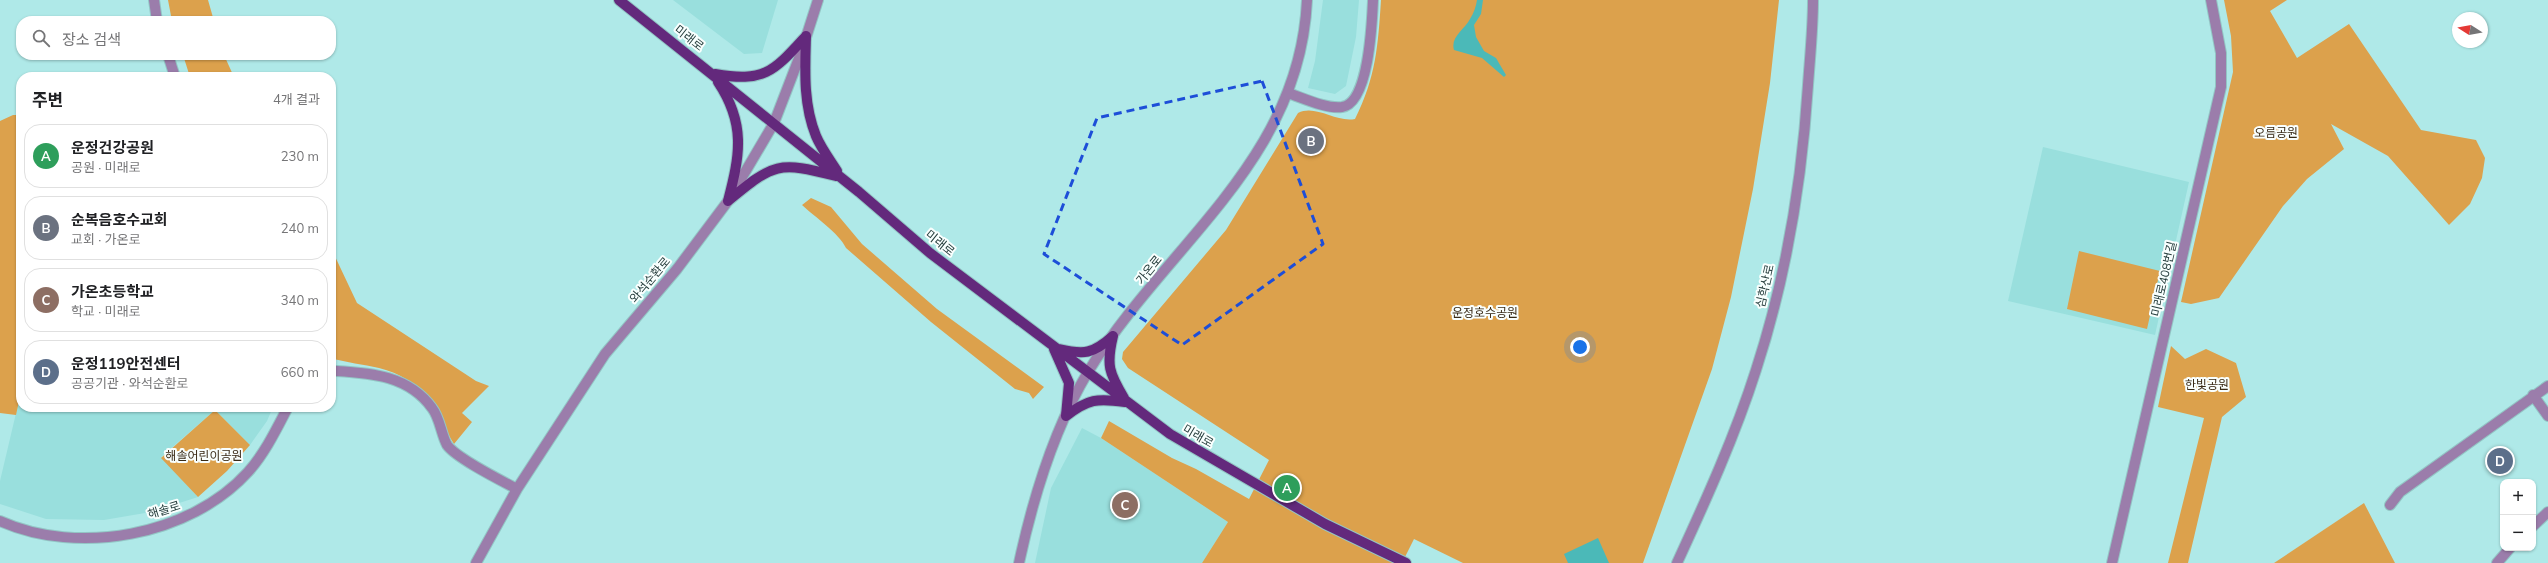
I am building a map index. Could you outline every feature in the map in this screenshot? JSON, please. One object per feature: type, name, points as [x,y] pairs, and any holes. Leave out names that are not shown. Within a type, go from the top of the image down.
[{"type":"main road","name":"미래로","points":[[619,0],[713,73],[841,177],[930,253],[1170,434],[1325,524],[1405,562]]},
{"type":"main road","points":[[713,73],[737,78],[763,75],[782,63],[806,36]]},
{"type":"main road","points":[[806,36],[805,85],[808,113],[816,138],[841,177]]},
{"type":"main road","points":[[713,73],[726,94],[738,126],[737,165],[728,201]]},
{"type":"main road","points":[[728,201],[760,175],[780,167],[808,169],[841,177]]},
{"type":"main road","points":[[1053,347],[1075,353],[1087,353],[1099,348],[1113,336]]},
{"type":"main road","points":[[1113,336],[1108,356],[1109,368],[1127,402]]},
{"type":"main road","points":[[1053,347],[1069,383],[1066,416]]},
{"type":"main road","points":[[1066,416],[1089,401],[1102,399],[1127,402]]},
{"type":"street","points":[[154,0],[156,16]]},
{"type":"street","name":"와석순환로","points":[[476,563],[517,489],[605,354],[677,269],[728,201],[774,123],[818,0]]},
{"type":"street","name":"가온로","points":[[1019,563],[1029,514],[1066,416],[1088,373],[1113,336],[1238,183],[1274,125],[1288,93],[1306,31],[1307,0]]},
{"type":"street","points":[[1288,93],[1335,107],[1348,105],[1355,98],[1366,68],[1373,0]]},
{"type":"street","name":"심학산로","points":[[1677,563],[1739,420],[1772,315],[1795,206],[1805,137],[1813,0]]},
{"type":"street","name":"미래로408번길","points":[[2112,563],[2221,87],[2221,53],[2212,0]]},
{"type":"street","points":[[170,60],[173,72]]},
{"type":"street","points":[[336,370],[393,377],[414,390],[432,408],[448,446],[482,470],[517,489]]},
{"type":"street","points":[[2390,505],[2400,492],[2533,395],[2548,386]]},
{"type":"street","points":[[2533,395],[2548,416]]},
{"type":"street","name":"해솔로","points":[[0,522],[40,536],[86,539],[114,536],[182,519],[205,507],[248,471],[266,448],[285,412]]},
{"type":"street","points":[[2536,523],[2548,512]]},
{"type":"street","points":[[2497,563],[2507,551]]},
{"type":"highlighted area","points":[[1262,81],[1323,244],[1182,345],[1044,254],[1097,118]]},
{"type":"shaded area","points":[[673,0],[778,0],[762,53],[744,54]]},
{"type":"shaded area","points":[[1323,0],[1359,0],[1356,37],[1346,86],[1335,94],[1308,88],[1315,61]]},
{"type":"shaded area","points":[[1477,0],[1483,0],[1481,14],[1474,25],[1476,37],[1484,51],[1496,58],[1506,75],[1504,77],[1482,58],[1454,50],[1454,41],[1468,23],[1475,10]]},
{"type":"shaded area","points":[[2043,147],[2189,182],[2155,335],[2008,301]]},
{"type":"shaded area","points":[[16,412],[213,412],[161,457],[198,497],[151,512],[104,520],[46,519],[0,504],[0,481]]},
{"type":"shaded area","points":[[217,412],[271,412],[267,421],[250,445]]},
{"type":"shaded area","points":[[1082,428],[1101,438],[1228,522],[1202,563],[1035,563],[1051,488]]},
{"type":"shaded area","points":[[1598,538],[1609,563],[1568,563],[1564,554]]},
{"type":"green space","points":[[168,0],[208,0],[213,16],[171,16]]},
{"type":"green space","name":"운정호수공원","points":[[1381,0],[1779,0],[1770,83],[1753,189],[1731,297],[1712,369],[1643,563],[1463,563],[1414,539],[1402,563],[1202,563],[1228,522],[1101,438],[1109,421],[1172,458],[1196,469],[1249,499],[1269,460],[1128,368],[1122,359],[1123,352],[1226,230],[1298,113],[1312,111],[1348,120],[1355,119],[1368,89],[1372,75],[1379,32]]},
{"type":"green space","name":"오름공원","points":[[2224,0],[2287,0],[2270,11],[2297,58],[2349,24],[2421,130],[2476,140],[2485,158],[2482,178],[2470,204],[2449,225],[2388,156],[2331,124],[2344,149],[2307,179],[2283,206],[2219,298],[2191,304],[2181,302],[2233,72],[2231,36]]},
{"type":"green space","points":[[185,60],[226,60],[232,72],[188,72]]},
{"type":"green space","points":[[16,115],[16,415],[0,413],[0,121]]},
{"type":"green space","points":[[811,198],[831,207],[862,244],[937,309],[1044,387],[1033,399],[1029,393],[1015,389],[931,322],[846,248],[843,242],[832,231],[802,205]]},
{"type":"green space","points":[[2079,251],[2160,271],[2147,329],[2067,309]]},
{"type":"green space","points":[[336,259],[357,303],[476,381],[489,386],[462,413],[472,422],[454,444],[440,419],[425,397],[406,379],[379,368],[336,359]]},
{"type":"green space","name":"한빛공원","points":[[2171,346],[2185,359],[2206,349],[2236,363],[2246,397],[2222,417],[2188,563],[2168,563],[2204,418],[2158,407]]},
{"type":"green space","name":"해솔어린이공원","points":[[213,412],[217,412],[250,445],[227,471],[198,497],[161,458]]},
{"type":"green space","points":[[2364,503],[2395,563],[2274,563]]},
{"type":"place","name":"순복음호수교회","points":[[1311,141]]},
{"type":"place","name":"운정119안전센터","points":[[2500,461]]},
{"type":"place","name":"운정건강공원","points":[[1287,488]]},
{"type":"place","name":"가온초등학교","points":[[1125,505]]}]
